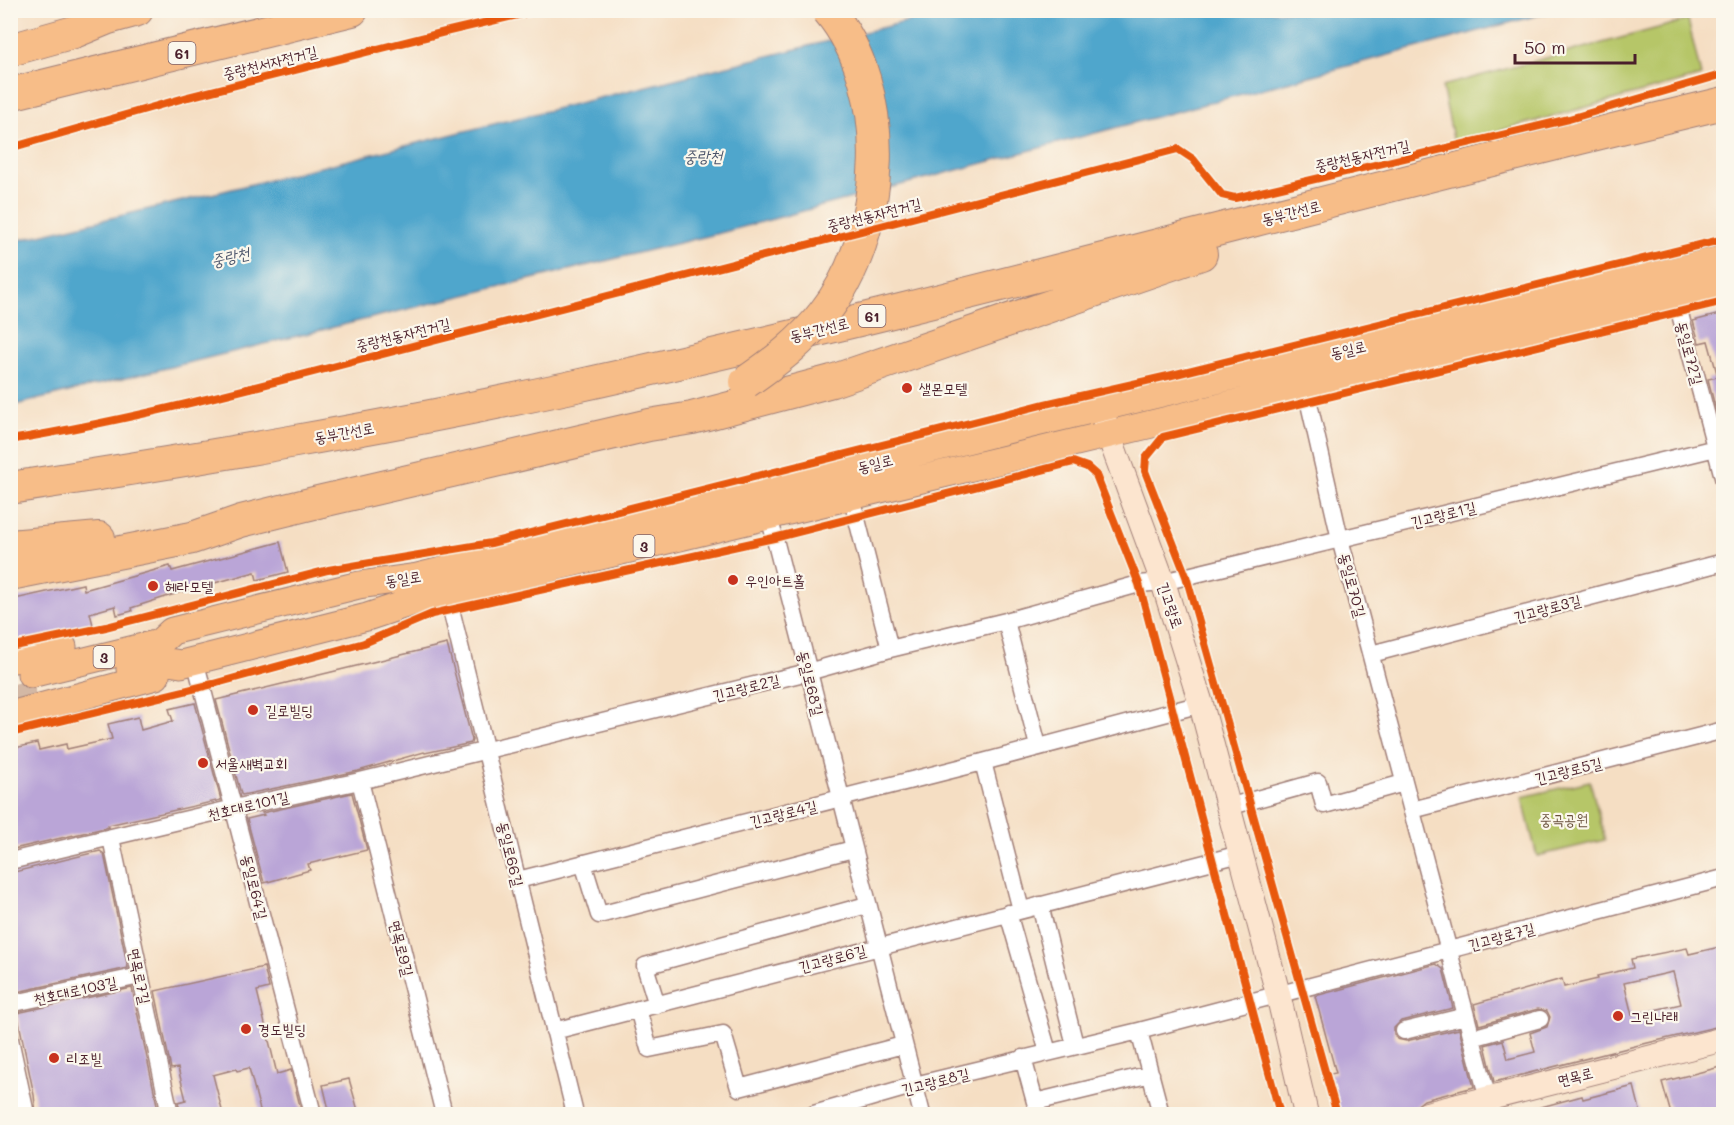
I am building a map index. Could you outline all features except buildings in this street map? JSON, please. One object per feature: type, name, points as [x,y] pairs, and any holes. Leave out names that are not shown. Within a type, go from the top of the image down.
[{"type":"highway","name":"61","points":[[10,94],[144,63],[352,10]]},
{"type":"highway","points":[[649,425],[746,382],[777,360],[796,345],[825,312],[850,271],[866,225],[872,199],[873,122],[867,94],[850,43],[828,10]]},
{"type":"highway","points":[[10,35],[70,22],[123,14]]},
{"type":"highway","points":[[10,50],[74,32],[123,14]]},
{"type":"highway","name":"동부간선로","points":[[10,488],[304,439],[565,388],[843,323],[1724,103]]},
{"type":"highway","points":[[10,574],[192,538],[241,521],[649,425],[692,418],[831,381],[1190,258],[1336,201]]},
{"type":"highway","points":[[10,546],[241,521]]},
{"type":"main road","name":"동일로","points":[[26,675],[155,626],[172,631],[359,585],[417,577],[1101,407],[1724,258]]},
{"type":"main road","name":"동일로","points":[[26,675],[162,661],[188,662],[367,617],[421,599],[1724,283]]},
{"type":"main road","name":"긴고랑로","points":[[1101,407],[1108,433],[1163,582],[1201,704],[1278,994],[1306,1114]]},
{"type":"main road","points":[[975,466],[996,448],[1018,441],[1016,434],[1007,430]]},
{"type":"main road","points":[[10,715],[166,674],[188,662]]},
{"type":"main road","name":"면목로","points":[[1427,1114],[1490,1106],[1724,1039]]},
{"type":"street","name":"동일로72길","points":[[1675,295],[1719,447],[1724,481]]},
{"type":"street","name":"동일로70길","points":[[1305,386],[1340,538],[1490,1106]]},
{"type":"street","name":"긴고랑로1길","points":[[1163,582],[1719,447]]},
{"type":"street","name":"동일로","points":[[851,496],[890,649]]},
{"type":"street","name":"동일로68길","points":[[769,516],[922,1114]]},
{"type":"street","name":"긴고랑로3길","points":[[1371,654],[1724,562]]},
{"type":"street","name":"긴고랑로2길","points":[[486,750],[808,672],[1139,584],[1163,582]]},
{"type":"street","name":"동일로66길","points":[[447,593],[575,1114]]},
{"type":"street","points":[[1006,621],[1038,746]]},
{"type":"street","name":"동일로64길","points":[[188,662],[234,807],[313,1114]]},
{"type":"street","name":"긴고랑로4길","points":[[518,880],[840,799],[1201,704]]},
{"type":"street","name":"긴고랑로5길","points":[[1412,810],[1724,730]]},
{"type":"street","name":"천호대로101길","points":[[10,861],[486,750]]},
{"type":"street","points":[[983,762],[1014,911],[1048,1052]]},
{"type":"street","name":"면목로9길","points":[[360,781],[444,1114]]},
{"type":"street","points":[[1228,807],[1318,782],[1324,806],[1404,783]]},
{"type":"street","name":"면목로7길","points":[[111,838],[170,1114]]},
{"type":"street","points":[[583,863],[599,915],[853,849]]},
{"type":"street","name":"긴고랑로6길","points":[[554,1031],[1240,854]]},
{"type":"street","name":"긴고랑로7길","points":[[1278,994],[1724,878]]},
{"type":"street","points":[[657,1005],[645,966],[867,905]]},
{"type":"street","points":[[1040,905],[1075,1045]]},
{"type":"street","name":"천호대로103길","points":[[10,1004],[140,976]]},
{"type":"street","name":"긴고랑로8길","points":[[814,1114],[915,1085],[1139,1031],[1278,994]]},
{"type":"street","points":[[638,1009],[649,1049],[723,1034],[739,1088],[903,1045]]},
{"type":"street","points":[[1404,1031],[1466,1016]]},
{"type":"street","points":[[1472,1038],[1540,1019]]},
{"type":"street","points":[[1139,1031],[1161,1114]]},
{"type":"street","points":[[10,1039],[26,1114]]},
{"type":"street","points":[[1023,1058],[1035,1102],[1151,1074]]},
{"type":"green space","points":[[1688,20],[1701,76],[1454,143],[1442,86]]},
{"type":"green space","name":"중곡공원","points":[[1590,781],[1605,840],[1537,856],[1522,797]]},
{"type":"water","name":"중랑천","points":[[949,11],[1554,11],[724,232],[11,406],[10,242]]},
{"type":"tunnel","points":[[10,699],[36,692]]},
{"type":"cycle path","name":"중랑천서자전거길","points":[[10,148],[188,97],[539,10]]},
{"type":"cycle path","name":"중랑천동자전거길","points":[[10,440],[127,417],[244,390],[1178,149],[1193,159],[1222,195],[1235,198],[1569,119],[1724,74]]},
{"type":"cycle path","points":[[10,647],[106,627],[328,570],[491,543],[1045,404],[1168,376],[1724,239]]},
{"type":"cycle path","points":[[1337,1114],[1186,576],[1145,471],[1146,458],[1163,437],[1724,301]]},
{"type":"cycle path","points":[[10,733],[213,684],[364,643],[432,614],[774,538],[1073,462],[1087,467],[1096,475],[1139,584],[1280,1114]]},
{"type":"place","name":"샐몬모텔","points":[[907,388]]},
{"type":"place","name":"우인아트홀","points":[[733,580]]},
{"type":"place","name":"헤라모텔","points":[[153,586]]},
{"type":"place","name":"길로빌딩","points":[[253,710]]},
{"type":"place","name":"서울새벽교회","points":[[203,763]]},
{"type":"place","name":"그린나래","points":[[1618,1016]]},
{"type":"place","name":"경도빌딩","points":[[246,1029]]},
{"type":"place","name":"리조빌","points":[[54,1058]]}]
